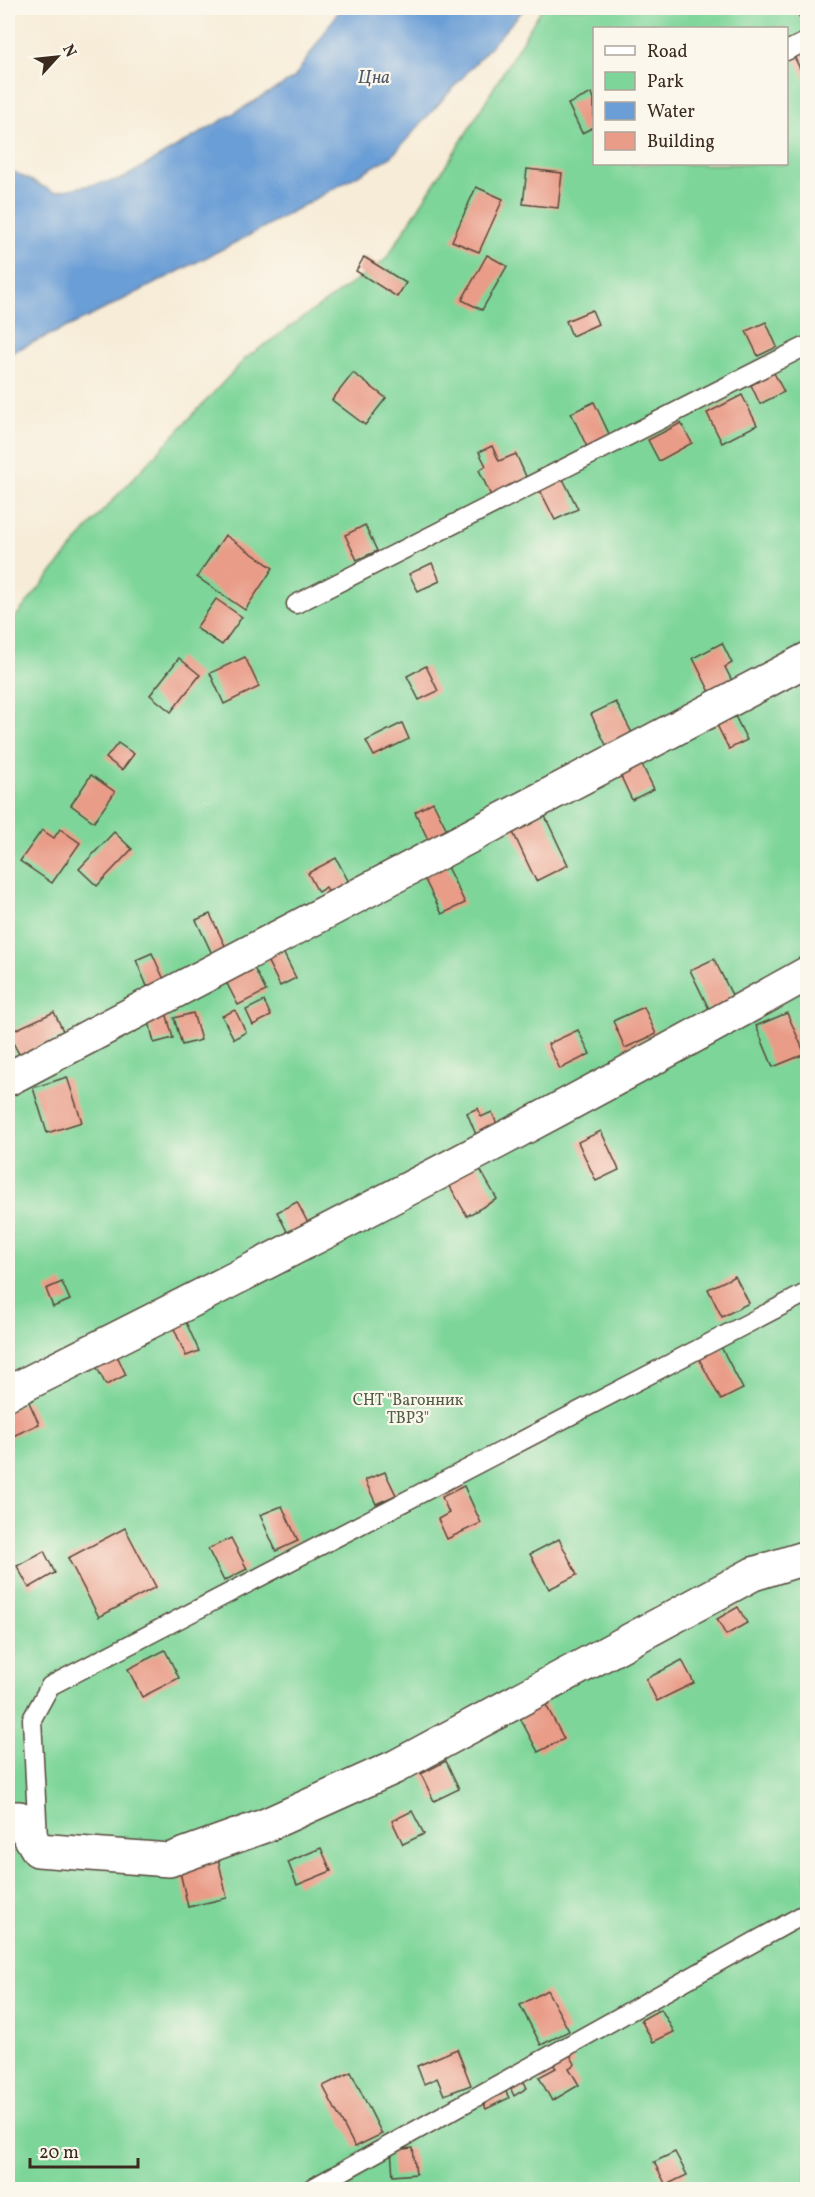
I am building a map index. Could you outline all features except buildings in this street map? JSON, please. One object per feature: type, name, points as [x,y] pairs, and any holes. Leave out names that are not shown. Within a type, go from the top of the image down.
[{"type":"street","points":[[8,1079],[807,659]]},
{"type":"street","points":[[8,1393],[202,1296],[579,1100],[807,973]]},
{"type":"street","points":[[8,1818],[19,1818],[38,1850],[168,1860],[264,1826],[395,1767],[753,1574],[807,1557]]},
{"type":"lane","points":[[788,50],[807,40]]},
{"type":"lane","points":[[296,604],[807,345]]},
{"type":"lane","points":[[38,1850],[32,1719],[50,1686],[807,1292]]},
{"type":"lane","points":[[309,2190],[807,1912]]},
{"type":"green space","name":"СНТ \"Вагонник ТВРЗ\"","points":[[542,8],[807,8],[807,2189],[8,2190],[8,626],[100,514],[246,358],[386,259],[464,137]]},
{"type":"water","name":"Цна","points":[[341,8],[525,8],[391,157],[248,236],[89,317],[8,354],[8,169],[54,192],[122,179],[294,78]]}]
